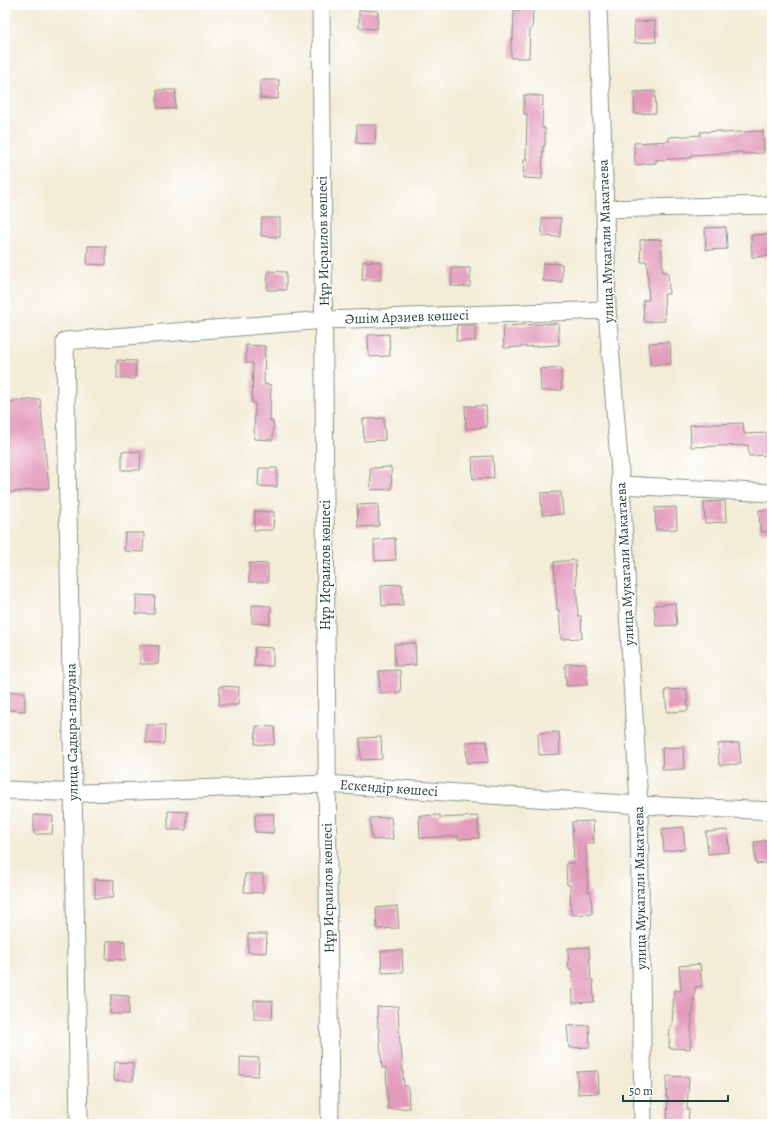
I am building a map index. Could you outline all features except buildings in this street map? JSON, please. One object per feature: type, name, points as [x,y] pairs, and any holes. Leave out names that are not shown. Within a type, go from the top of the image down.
[{"type":"street","name":"Нұр Исраилов көшесі","points":[[321,5],[330,1124]]},
{"type":"street","name":"улица Мукагали Макатаева","points":[[598,5],[607,310],[621,485],[639,804],[643,1124]]},
{"type":"street","points":[[605,209],[772,205]]},
{"type":"street","name":"Әшім Арзиев көшесі","points":[[64,341],[324,320],[607,310]]},
{"type":"street","name":"улица Садыра-палуана","points":[[64,341],[79,1124]]},
{"type":"street","points":[[621,485],[772,493]]},
{"type":"street","name":"Ескендір көшесі","points":[[5,790],[73,793],[327,784],[639,804],[772,810]]}]
